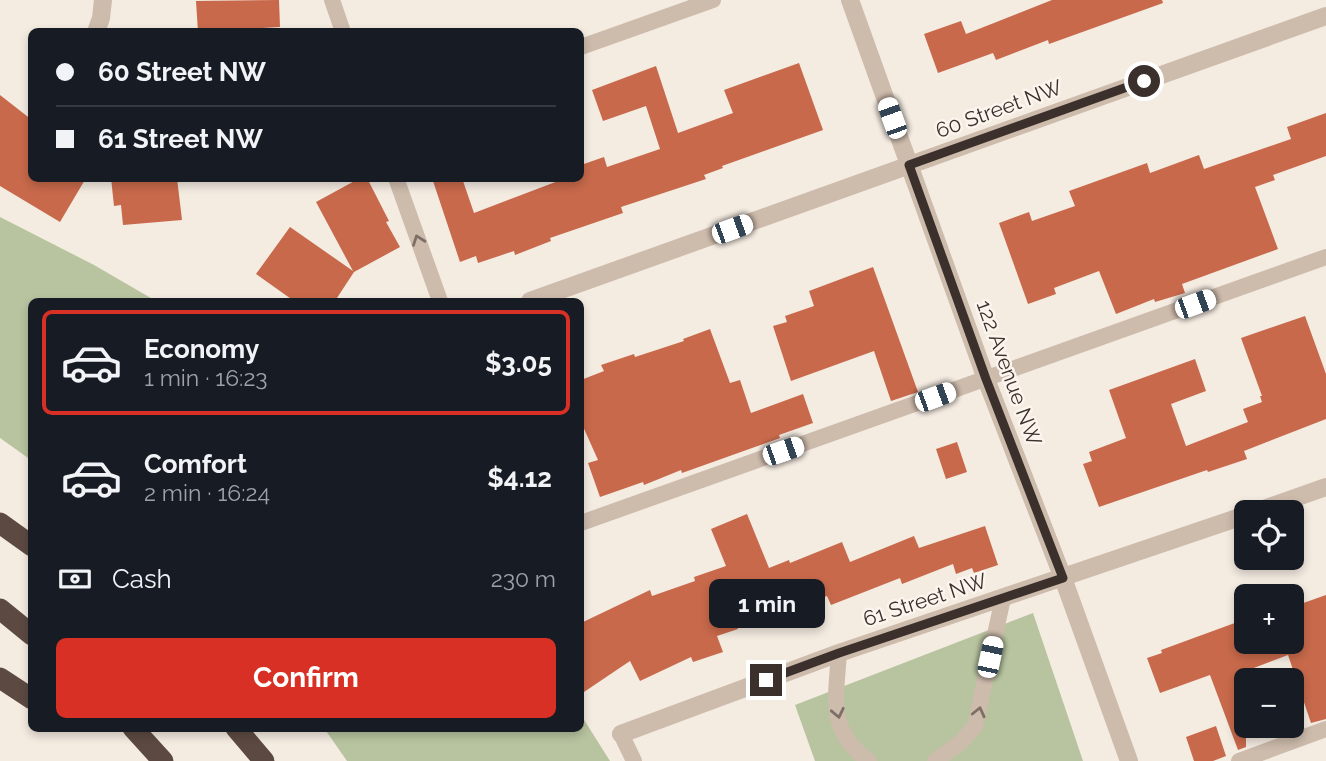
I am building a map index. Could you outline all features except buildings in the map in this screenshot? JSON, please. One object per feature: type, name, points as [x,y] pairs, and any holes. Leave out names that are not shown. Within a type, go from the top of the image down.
[{"type":"highway","points":[[0,523],[28,543]]},
{"type":"highway","points":[[0,609],[28,632]]},
{"type":"highway","points":[[0,678],[28,696]]},
{"type":"highway","points":[[137,732],[163,761]]},
{"type":"highway","points":[[239,732],[264,761]]},
{"type":"street","points":[[97,28],[103,0]]},
{"type":"street","name":"122 Avenue NW","points":[[850,0],[986,379],[1063,578],[1129,761]]},
{"type":"street","name":"60 Street NW","points":[[538,298],[1326,16]]},
{"type":"street","points":[[1289,500],[1326,487]]},
{"type":"street","name":"61 Street NW","points":[[621,734],[839,653],[1234,519]]},
{"type":"lane","points":[[332,0],[342,28]]},
{"type":"lane","points":[[584,46],[713,0]]},
{"type":"lane","points":[[397,182],[439,298]]},
{"type":"lane","points":[[584,522],[1326,257]]},
{"type":"lane","points":[[935,761],[961,742],[975,726],[1003,598]]},
{"type":"lane","points":[[839,653],[835,712],[852,748],[869,761]]},
{"type":"lane","points":[[1239,761],[1326,729]]},
{"type":"lane","points":[[621,734],[634,761]]},
{"type":"green space","points":[[0,217],[94,265],[151,298],[28,298],[28,458],[0,438]]},
{"type":"green space","points":[[1033,613],[1083,761],[815,761],[795,705]]},
{"type":"green space","points":[[584,720],[610,761],[347,761],[327,732],[584,732]]},
{"type":"route","points":[[766,680],[1063,578],[986,379],[909,165],[1144,81]]}]
